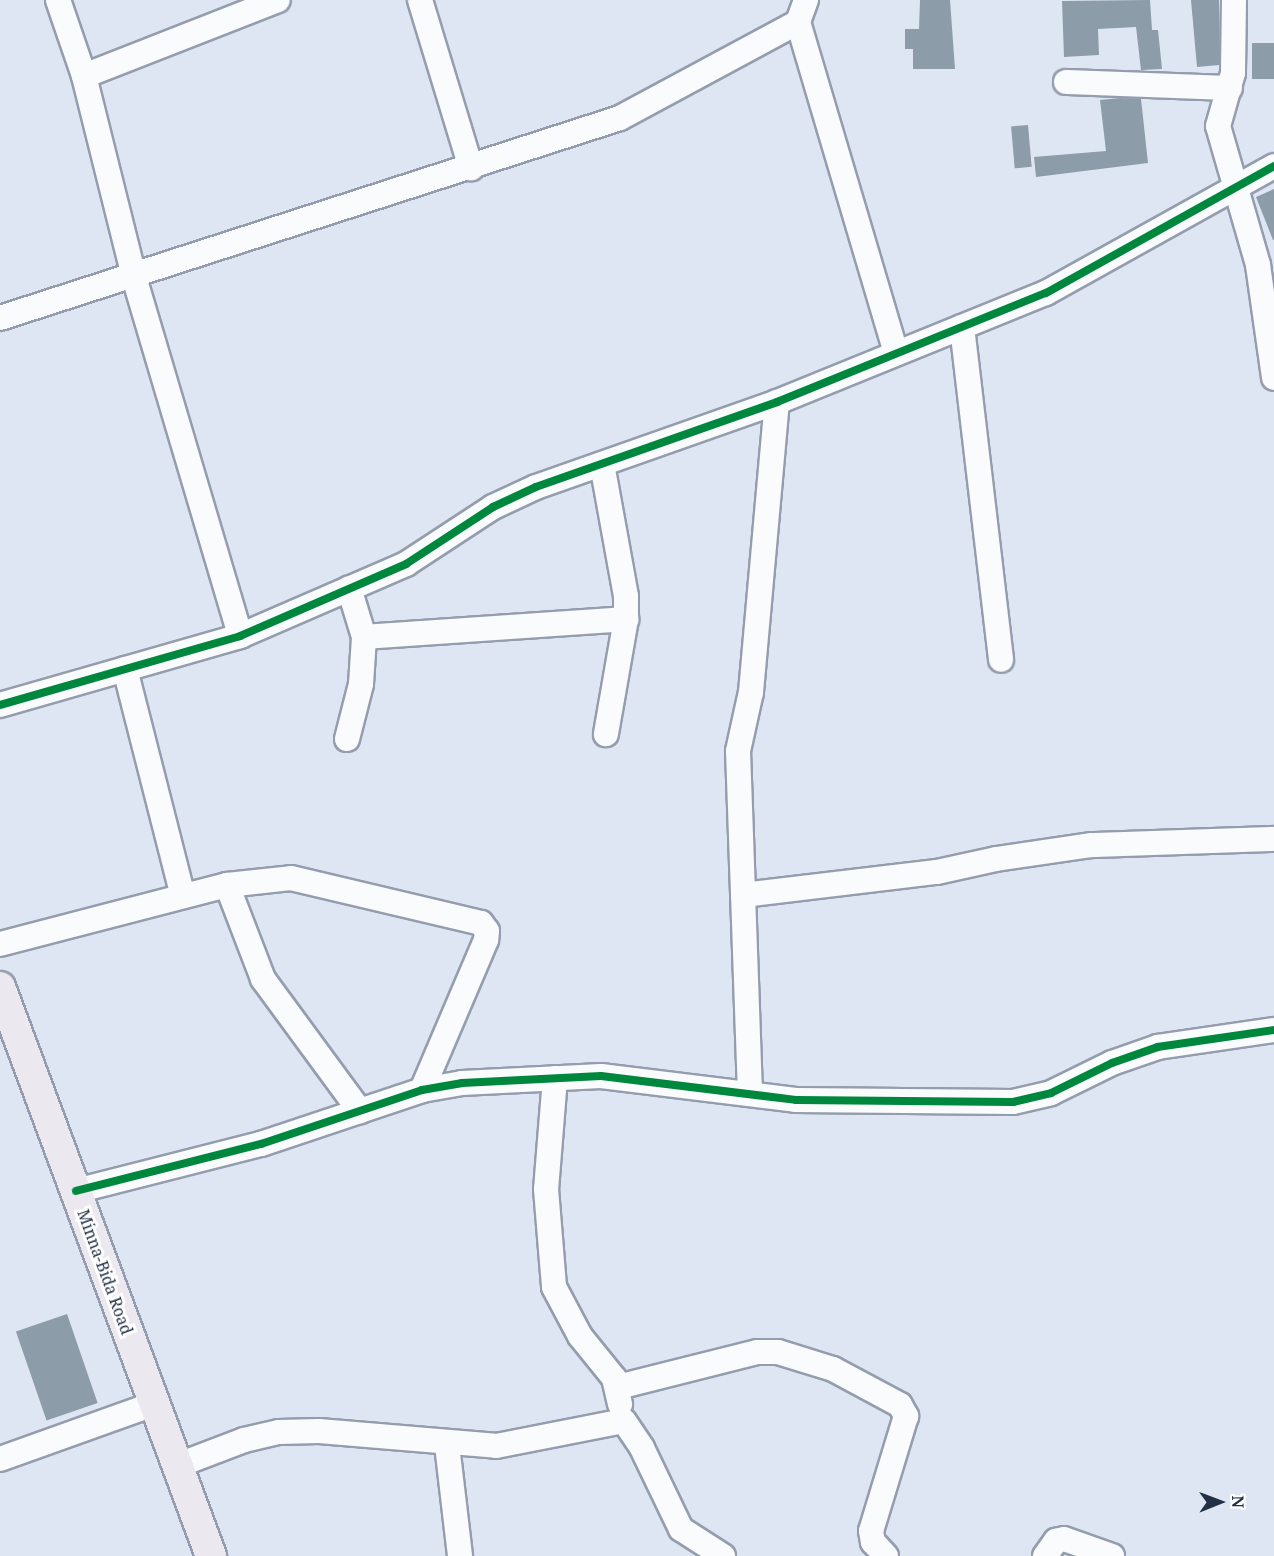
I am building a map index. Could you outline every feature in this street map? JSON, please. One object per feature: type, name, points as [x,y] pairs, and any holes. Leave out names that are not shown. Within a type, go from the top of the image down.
[{"type":"main road","name":"Minna-Bida Road","points":[[0,987],[211,1556]]},
{"type":"street","points":[[58,0],[84,76],[134,277],[240,636]]},
{"type":"street","points":[[84,76],[243,7],[278,0]]},
{"type":"street","points":[[420,0],[471,168]]},
{"type":"street","points":[[1234,0],[1230,88],[1218,126],[1233,186],[1260,275],[1274,378]]},
{"type":"street","points":[[0,318],[134,277],[620,118],[802,11],[896,352]]},
{"type":"street","points":[[1066,82],[1230,88]]},
{"type":"street","points":[[0,705],[240,636],[406,564],[493,507],[536,487],[777,402],[1046,293],[1233,186],[1274,166]]},
{"type":"street","points":[[962,327],[1001,660]]},
{"type":"street","points":[[750,1094],[738,751],[751,692],[777,402]]},
{"type":"street","points":[[602,464],[626,596],[626,619],[606,734]]},
{"type":"street","points":[[347,739],[361,684],[364,637],[349,588]]},
{"type":"street","points":[[364,637],[626,619]]},
{"type":"street","points":[[125,669],[183,896]]},
{"type":"street","points":[[743,895],[920,874],[1092,845],[1274,838]]},
{"type":"street","points":[[0,944],[227,885],[291,878],[312,880],[481,922],[487,931],[486,940],[422,1090]]},
{"type":"street","points":[[227,885],[262,979],[360,1111]]},
{"type":"street","points":[[76,1191],[261,1144],[422,1090],[462,1083],[601,1076],[796,1100],[1013,1102],[1051,1093],[1112,1063],[1158,1047],[1274,1030]]},
{"type":"street","points":[[555,1078],[546,1189],[554,1287],[580,1336],[618,1388],[624,1421],[642,1448],[681,1528],[723,1556]]},
{"type":"street","points":[[618,1388],[757,1352],[778,1352],[833,1369],[900,1405],[906,1416],[871,1532],[873,1542],[886,1556]]},
{"type":"street","points":[[0,1459],[154,1404]]},
{"type":"street","points":[[176,1466],[244,1440],[279,1432],[319,1431],[447,1445],[496,1446],[624,1421]]},
{"type":"street","points":[[447,1445],[460,1556]]},
{"type":"street","points":[[1045,1556],[1056,1541],[1065,1539],[1112,1556]]},
{"type":"building","points":[[920,0],[950,0],[955,69],[913,69],[913,49],[905,49],[905,29],[919,29]]},
{"type":"building","points":[[1150,0],[1152,30],[1158,30],[1162,69],[1141,70],[1136,27],[1098,29],[1099,55],[1064,57],[1062,1]]},
{"type":"building","points":[[1191,0],[1219,0],[1219,65],[1197,67]]},
{"type":"building","points":[[1252,43],[1274,43],[1274,79],[1252,79]]},
{"type":"building","points":[[1141,99],[1148,163],[1036,177],[1034,157],[1106,151],[1100,100]]},
{"type":"building","points":[[1028,125],[1032,167],[1015,168],[1011,126]]},
{"type":"building","points":[[1274,189],[1274,240],[1273,240],[1256,197]]},
{"type":"building","points":[[67,1314],[98,1403],[47,1420],[16,1332]]},
{"type":"cycle path","points":[[0,705],[240,636],[406,564],[493,507],[536,487],[777,402],[1046,293],[1274,166]]},
{"type":"cycle path","points":[[76,1191],[261,1144],[422,1090],[462,1083],[601,1076],[796,1100],[1013,1102],[1051,1093],[1112,1063],[1158,1047],[1274,1030]]}]
